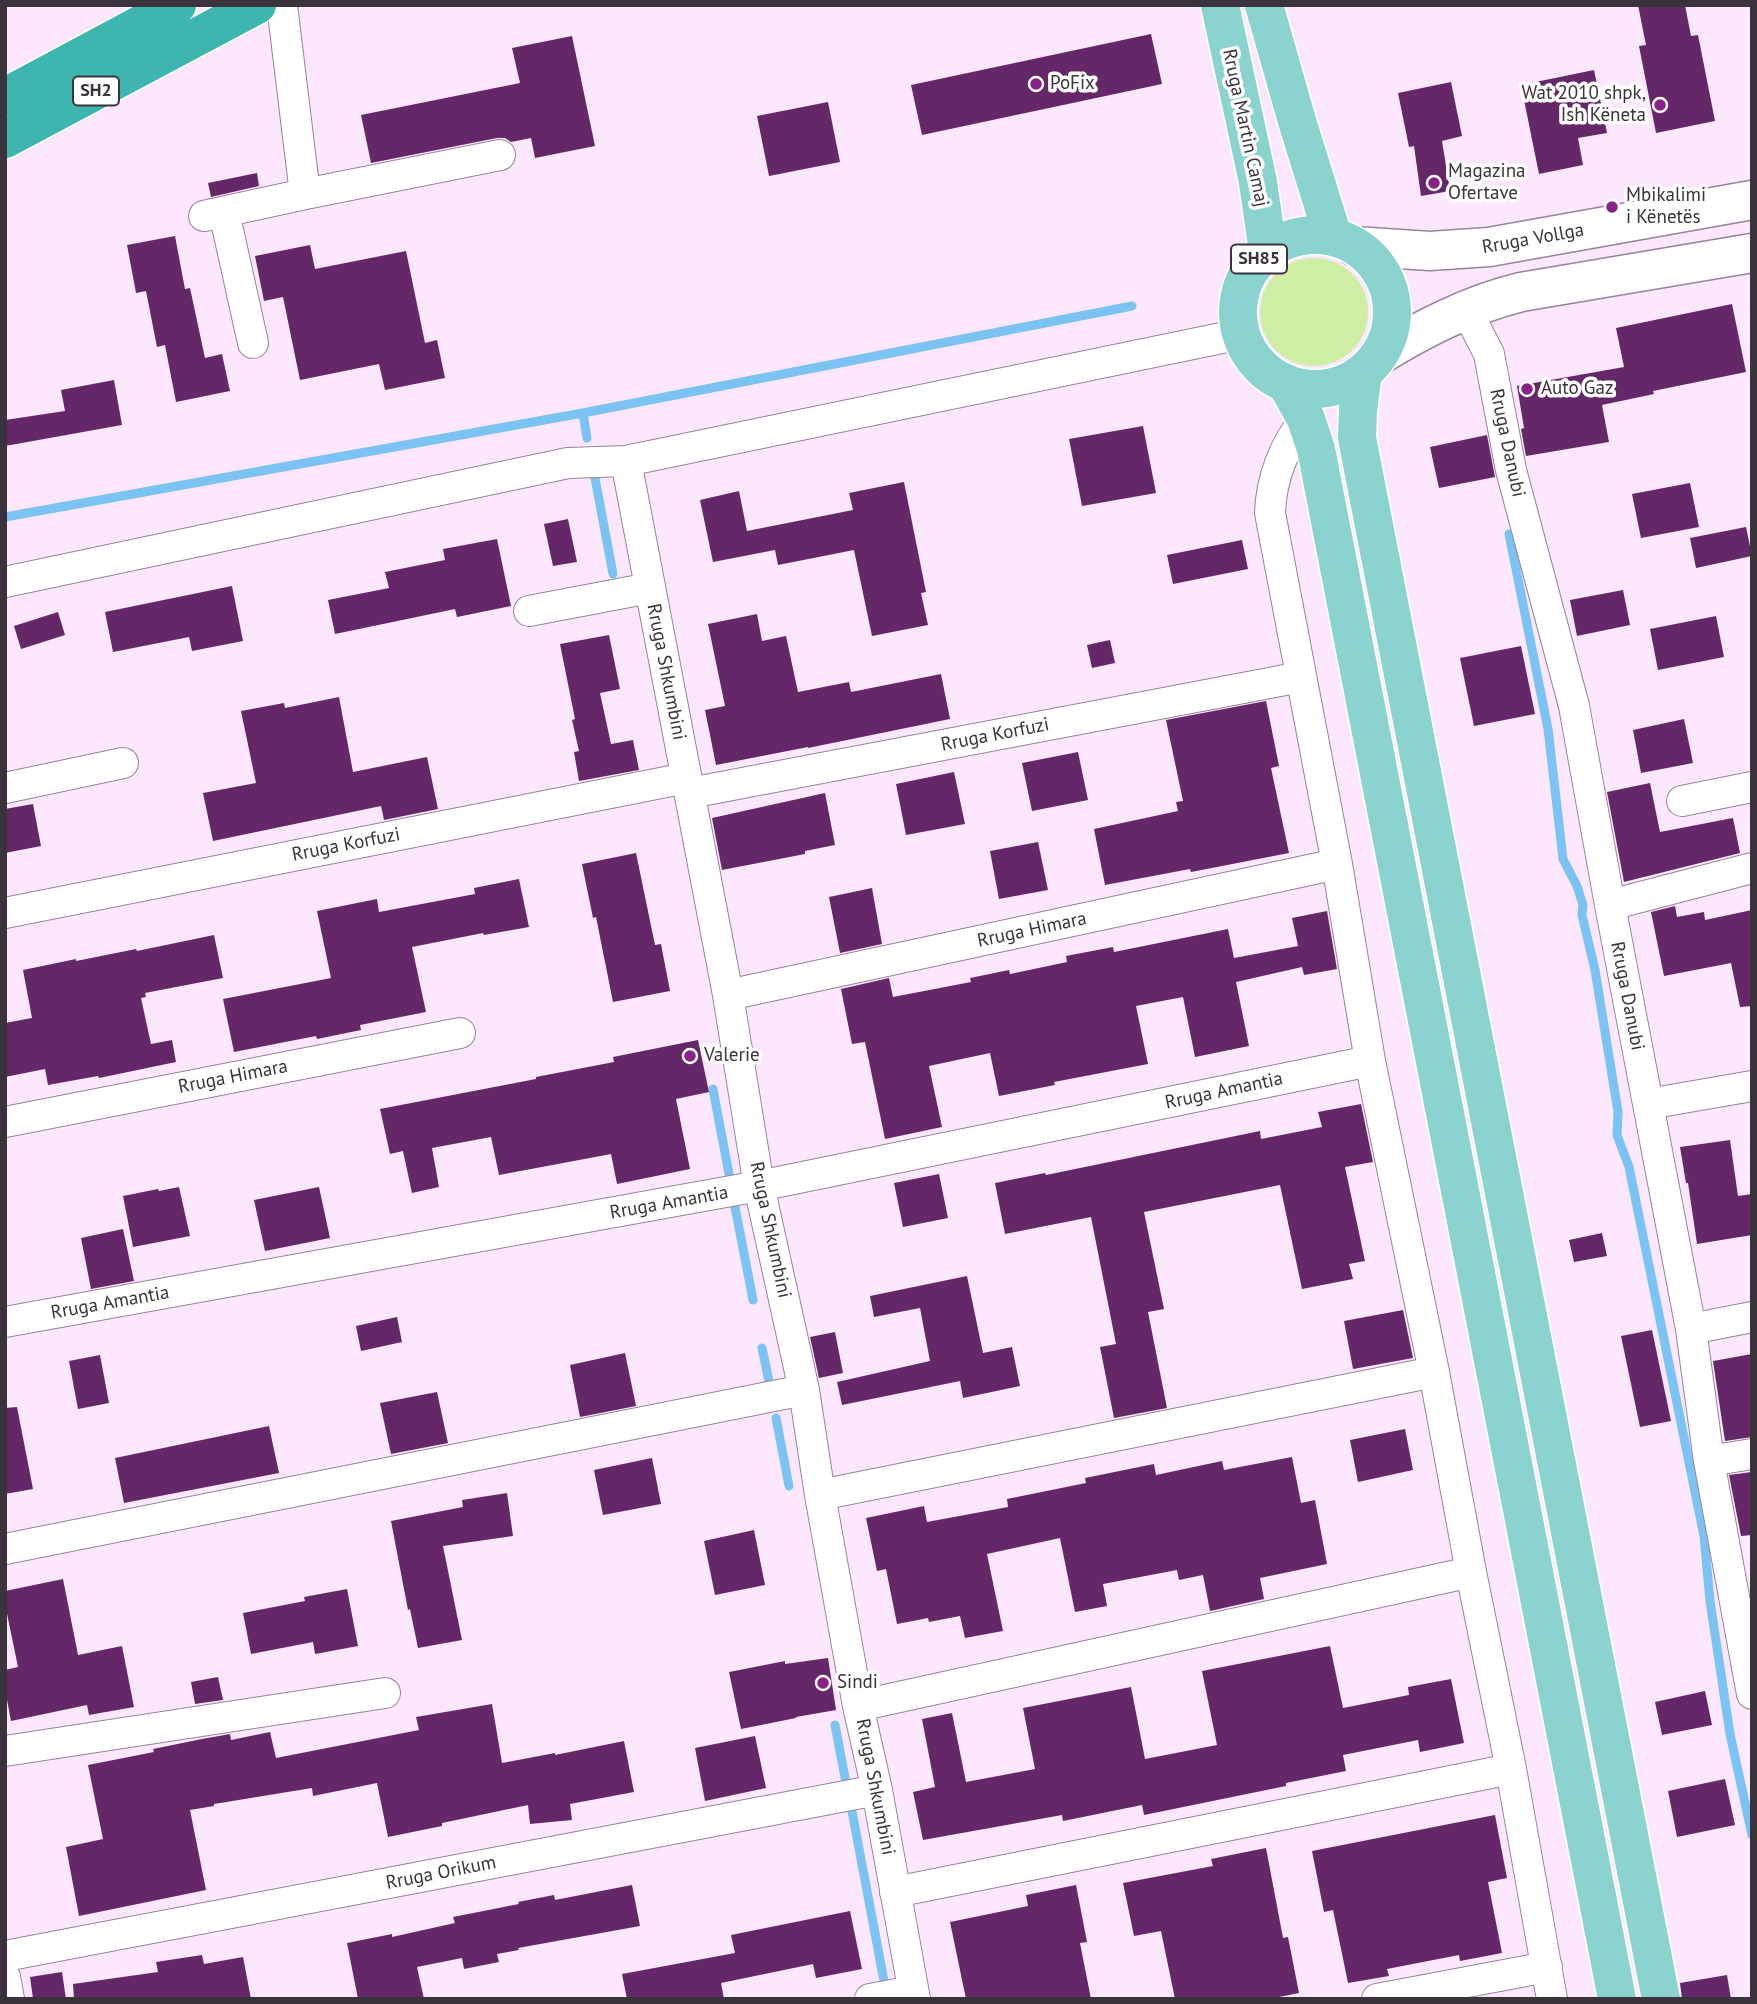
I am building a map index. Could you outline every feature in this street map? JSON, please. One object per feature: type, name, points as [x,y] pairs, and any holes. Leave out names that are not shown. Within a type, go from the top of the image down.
[{"type":"highway","name":"SH2","points":[[5,97],[177,5]]},
{"type":"highway","name":"SH2","points":[[5,139],[257,5]]},
{"type":"main road","points":[[1200,5],[1231,59]]},
{"type":"main road","name":"Rruga Martin Camaj","points":[[1220,5],[1258,182],[1268,251]]},
{"type":"main road","points":[[1265,5],[1297,121],[1344,242],[1372,260],[1389,290],[1391,324],[1384,346],[1371,364],[1358,410],[1357,439],[1661,1999]]},
{"type":"main road","name":"Rruga Vollga","points":[[1344,242],[1430,251],[1489,247],[1752,200]]},
{"type":"main road","name":"SH85","points":[[1344,242],[1310,235],[1287,240],[1268,251],[1252,268],[1241,288],[1238,311],[1241,334],[1258,364],[1266,372],[1297,387],[1320,388],[1343,384],[1371,364]]},
{"type":"main road","points":[[1371,364],[1424,328],[1493,299],[1752,253]]},
{"type":"main road","points":[[1286,383],[1306,419],[1316,449],[1617,1999]]},
{"type":"street","points":[[282,5],[305,194]]},
{"type":"street","points":[[253,342],[214,214],[500,155]]},
{"type":"street","name":"Rruga Danubi","points":[[1466,309],[1489,354],[1511,470],[1574,706],[1609,905],[1691,1329],[1709,1461],[1752,1693]]},
{"type":"street","points":[[5,582],[568,463],[626,461],[1241,334]]},
{"type":"street","points":[[1306,419],[1293,434],[1270,496],[1270,513],[1337,864],[1370,1061],[1434,1372],[1511,1769],[1552,1999]]},
{"type":"street","name":"Rruga Shkumbini","points":[[626,461],[728,995],[759,1186],[804,1390],[858,1706],[877,1790],[914,1995]]},
{"type":"street","points":[[529,611],[650,588]]},
{"type":"street","name":"Rruga Korfuzi","points":[[5,913],[688,785],[1301,677]]},
{"type":"street","points":[[5,789],[123,764]]},
{"type":"street","points":[[1682,801],[1752,788]]},
{"type":"street","name":"Rruga Himara","points":[[728,995],[1337,864]]},
{"type":"street","points":[[1609,905],[1752,868]]},
{"type":"street","name":"Rruga Himara","points":[[5,1122],[460,1033]]},
{"type":"street","name":"Rruga Amantia","points":[[5,1322],[759,1186],[1370,1061]]},
{"type":"street","points":[[1648,1104],[1752,1086]]},
{"type":"street","points":[[1691,1329],[1752,1317]]},
{"type":"street","points":[[820,1495],[1434,1372]]},
{"type":"street","points":[[5,1549],[804,1390]]},
{"type":"street","points":[[1709,1461],[1752,1454]]},
{"type":"street","points":[[858,1706],[1471,1572]]},
{"type":"street","points":[[5,1751],[385,1693]]},
{"type":"street","points":[[895,1892],[1511,1769]]},
{"type":"street","name":"Rruga Orikum","points":[[5,1956],[877,1790]]},
{"type":"street","points":[[1377,1999],[1547,1967]]},
{"type":"street","points":[[5,1977],[9,1999]]},
{"type":"street","points":[[870,1999],[914,1995]]},
{"type":"green space","points":[[1314,258],[1335,262],[1352,274],[1364,291],[1368,312],[1364,333],[1352,350],[1335,362],[1314,366],[1293,362],[1276,350],[1264,333],[1260,312],[1264,291],[1276,274],[1293,262]]},
{"type":"building","points":[[1638,5],[1685,5],[1691,36],[1698,35],[1715,121],[1656,133],[1639,46],[1646,45]]},
{"type":"building","name":"PoFix","points":[[1151,34],[1162,84],[922,135],[911,85]]},
{"type":"building","points":[[572,36],[595,146],[535,158],[531,138],[511,142],[505,138],[497,138],[371,163],[361,115],[520,83],[512,48]]},
{"type":"building","points":[[1594,70],[1607,133],[1578,138],[1583,165],[1539,174],[1521,85]]},
{"type":"building","points":[[1451,82],[1462,136],[1442,141],[1450,191],[1421,196],[1414,146],[1409,147],[1398,93]]},
{"type":"building","points":[[828,102],[840,162],[769,176],[757,116]]},
{"type":"building","points":[[257,173],[259,186],[211,197],[208,183]]},
{"type":"building","points":[[175,236],[185,289],[190,288],[205,358],[222,354],[230,391],[176,402],[165,345],[157,347],[146,291],[136,293],[127,245]]},
{"type":"building","points":[[310,245],[315,269],[406,251],[425,343],[437,340],[445,378],[385,390],[379,364],[300,380],[283,297],[264,301],[255,256]]},
{"type":"building","points":[[1732,304],[1746,372],[1653,391],[1654,394],[1602,405],[1609,442],[1526,456],[1517,386],[1624,367],[1616,328]]},
{"type":"building","points":[[114,380],[122,425],[5,446],[5,420],[65,411],[61,390]]},
{"type":"building","points":[[1143,426],[1156,493],[1082,506],[1069,439]]},
{"type":"building","points":[[1487,435],[1495,477],[1439,488],[1430,447]]},
{"type":"building","points":[[904,482],[926,592],[921,593],[928,625],[872,636],[854,550],[778,565],[775,550],[713,562],[700,500],[739,491],[747,531],[853,510],[849,493]]},
{"type":"building","points":[[1690,483],[1699,527],[1641,538],[1632,494]]},
{"type":"building","points":[[568,519],[577,562],[553,566],[544,524]]},
{"type":"building","points":[[1746,527],[1752,556],[1696,568],[1690,538]]},
{"type":"building","points":[[497,539],[511,606],[457,617],[455,609],[335,634],[328,600],[389,588],[385,572],[445,560],[443,549]]},
{"type":"building","points":[[1242,540],[1248,569],[1173,584],[1167,555]]},
{"type":"building","points":[[232,586],[243,641],[192,651],[189,637],[113,652],[105,612]]},
{"type":"building","points":[[1623,590],[1630,625],[1577,636],[1570,600]]},
{"type":"building","points":[[58,612],[65,635],[21,649],[14,626]]},
{"type":"building","points":[[757,614],[762,641],[786,636],[798,692],[849,682],[851,692],[941,674],[950,719],[716,765],[705,710],[725,706],[708,624]]},
{"type":"building","points":[[1716,616],[1724,657],[1658,670],[1650,629]]},
{"type":"building","points":[[609,635],[620,689],[600,693],[611,744],[633,740],[639,770],[579,781],[574,752],[579,751],[572,720],[575,719],[560,644]]},
{"type":"building","points":[[1110,640],[1115,663],[1092,668],[1087,645]]},
{"type":"building","points":[[1521,646],[1535,714],[1474,726],[1460,658]]},
{"type":"building","points":[[339,697],[353,772],[427,757],[438,809],[384,820],[381,806],[213,841],[203,793],[256,783],[241,711],[284,703],[285,708]]},
{"type":"building","points":[[1266,701],[1279,766],[1271,768],[1289,853],[1105,885],[1094,829],[1178,811],[1176,802],[1183,801],[1166,720]]},
{"type":"building","points":[[1684,719],[1693,763],[1641,773],[1633,730]]},
{"type":"building","points":[[1078,752],[1088,800],[1032,811],[1022,763]]},
{"type":"building","points":[[954,772],[965,824],[906,835],[896,784]]},
{"type":"building","points":[[1650,783],[1660,832],[1733,818],[1740,853],[1624,882],[1607,792]]},
{"type":"building","points":[[825,793],[835,845],[805,851],[805,854],[722,870],[712,818]]},
{"type":"building","points":[[33,804],[41,846],[5,853],[5,809]]},
{"type":"building","points":[[1038,842],[1048,890],[999,899],[990,851]]},
{"type":"building","points":[[636,853],[655,945],[661,944],[670,991],[613,1002],[582,864]]},
{"type":"building","points":[[519,879],[529,927],[412,947],[426,1012],[360,1025],[361,1030],[234,1052],[223,999],[331,978],[317,911],[377,899],[379,912],[475,894],[474,888]]},
{"type":"building","points":[[872,888],[882,944],[840,953],[829,897]]},
{"type":"building","points":[[1675,906],[1677,917],[1704,912],[1705,920],[1752,910],[1752,1006],[1740,1007],[1731,963],[1664,976],[1651,912]]},
{"type":"building","points":[[1327,911],[1337,969],[1304,975],[1302,967],[1236,982],[1249,1046],[1195,1057],[1183,997],[1136,1006],[1148,1064],[1054,1082],[1055,1085],[999,1096],[990,1053],[929,1066],[942,1127],[885,1139],[865,1042],[852,1044],[841,989],[889,978],[893,997],[971,982],[970,978],[1009,970],[1010,974],[1067,962],[1066,956],[1113,947],[1114,952],[1228,929],[1234,958],[1298,946],[1292,918]]},
{"type":"building","points":[[214,935],[223,978],[145,993],[146,997],[141,998],[151,1044],[172,1040],[176,1062],[99,1078],[98,1076],[48,1085],[45,1069],[5,1077],[5,1023],[32,1018],[23,970]]},
{"type":"building","points":[[698,1040],[709,1092],[676,1099],[690,1169],[617,1184],[611,1154],[499,1175],[491,1137],[432,1148],[439,1187],[412,1193],[403,1151],[390,1154],[380,1109],[536,1079],[614,1062],[613,1057]]},
{"type":"building","points":[[1361,1104],[1373,1162],[1345,1167],[1365,1261],[1349,1264],[1353,1279],[1302,1289],[1280,1185],[1144,1212],[1164,1309],[1148,1312],[1167,1408],[1114,1418],[1100,1347],[1116,1344],[1091,1217],[1005,1234],[995,1183],[1260,1131],[1261,1139],[1322,1127],[1318,1112]]},
{"type":"building","points":[[1730,1140],[1738,1196],[1752,1194],[1752,1235],[1697,1244],[1680,1147]]},
{"type":"building","points":[[939,1174],[948,1218],[903,1227],[894,1183]]},
{"type":"building","points":[[179,1187],[190,1236],[133,1247],[123,1196]]},
{"type":"building","points":[[319,1187],[330,1238],[265,1251],[254,1200]]},
{"type":"building","points":[[123,1229],[134,1281],[91,1289],[81,1238]]},
{"type":"building","points":[[1602,1233],[1607,1256],[1574,1262],[1569,1240]]},
{"type":"building","points":[[967,1276],[983,1353],[1012,1347],[1020,1386],[963,1398],[960,1381],[842,1405],[837,1382],[930,1361],[920,1308],[874,1317],[870,1296]]},
{"type":"building","points":[[1403,1310],[1413,1358],[1353,1369],[1344,1321]]},
{"type":"building","points":[[397,1317],[402,1342],[361,1351],[356,1326]]},
{"type":"building","points":[[1652,1330],[1671,1421],[1640,1427],[1621,1336]]},
{"type":"building","points":[[835,1332],[843,1373],[819,1378],[810,1337]]},
{"type":"building","points":[[625,1353],[636,1406],[580,1417],[570,1365]]},
{"type":"building","points":[[1752,1354],[1752,1437],[1725,1441],[1713,1361]]},
{"type":"building","points":[[100,1355],[109,1403],[78,1409],[69,1361]]},
{"type":"building","points":[[437,1392],[448,1443],[391,1454],[380,1403]]},
{"type":"building","points":[[17,1407],[33,1489],[5,1494],[5,1408]]},
{"type":"building","points":[[269,1426],[279,1473],[124,1503],[115,1458]]},
{"type":"building","points":[[1405,1429],[1413,1470],[1358,1482],[1350,1440]]},
{"type":"building","points":[[1292,1457],[1301,1503],[1315,1500],[1327,1564],[1260,1578],[1264,1599],[1210,1611],[1203,1575],[1179,1580],[1177,1570],[1103,1584],[1107,1606],[1075,1612],[1060,1538],[987,1554],[1003,1631],[965,1638],[960,1616],[897,1624],[886,1569],[877,1571],[866,1518],[924,1506],[927,1522],[1008,1507],[1007,1499],[1086,1483],[1085,1478],[1154,1464],[1156,1475],[1222,1461],[1224,1470]]},
{"type":"building","points":[[652,1458],[661,1504],[603,1515],[594,1470]]},
{"type":"building","points":[[1752,1472],[1752,1535],[1741,1536],[1729,1475]]},
{"type":"building","points":[[507,1493],[513,1536],[443,1546],[462,1640],[418,1648],[391,1521],[463,1507],[462,1500]]},
{"type":"building","points":[[754,1530],[765,1585],[715,1595],[704,1541]]},
{"type":"building","points":[[63,1579],[78,1655],[122,1646],[134,1707],[89,1715],[87,1705],[11,1721],[5,1689],[5,1670],[18,1667],[5,1604],[5,1591]]},
{"type":"building","points":[[347,1589],[358,1646],[315,1654],[313,1642],[251,1654],[243,1613],[305,1601],[304,1597]]},
{"type":"building","points":[[1330,1646],[1343,1708],[1409,1695],[1408,1687],[1451,1679],[1464,1743],[1420,1752],[1418,1740],[1343,1755],[1346,1771],[1144,1815],[1142,1805],[1063,1821],[1062,1815],[923,1840],[913,1792],[935,1787],[922,1719],[952,1713],[966,1782],[1035,1769],[1023,1708],[1131,1687],[1145,1759],[1217,1745],[1202,1671]]},
{"type":"building","points":[[828,1658],[836,1710],[741,1729],[729,1672],[785,1661],[785,1664]]},
{"type":"building","points":[[218,1677],[223,1700],[195,1704],[191,1682]]},
{"type":"building","points":[[1705,1691],[1712,1725],[1662,1735],[1655,1702]]},
{"type":"building","points":[[492,1704],[502,1763],[624,1741],[634,1792],[570,1804],[572,1820],[530,1824],[528,1805],[388,1837],[377,1783],[313,1796],[312,1788],[214,1804],[190,1810],[206,1890],[79,1916],[66,1847],[103,1839],[88,1765],[202,1739],[230,1734],[231,1740],[270,1732],[276,1758],[419,1730],[416,1717]]},
{"type":"building","points":[[755,1736],[766,1788],[705,1801],[695,1748]]},
{"type":"building","points":[[1725,1779],[1735,1825],[1677,1837],[1668,1791]]},
{"type":"building","points":[[1495,1815],[1507,1878],[1488,1882],[1502,1953],[1460,1961],[1459,1955],[1387,1969],[1389,1976],[1348,1983],[1333,1910],[1324,1912],[1312,1851]]},
{"type":"building","points":[[1266,1848],[1283,1938],[1288,1937],[1299,1993],[1269,1999],[1175,1999],[1161,1931],[1134,1936],[1123,1883],[1213,1866],[1211,1859]]},
{"type":"building","points":[[632,1885],[640,1926],[518,1948],[519,1950],[497,1954],[499,1962],[464,1969],[462,1958],[417,1967],[424,1999],[358,1999],[347,1943],[392,1934],[392,1937],[455,1923],[453,1917],[519,1904],[518,1902],[554,1895],[555,1900]]},
{"type":"building","points":[[1076,1885],[1087,1942],[1080,1943],[1091,1999],[966,1999],[950,1922],[1028,1906],[1026,1895]]},
{"type":"building","points":[[850,1911],[862,1969],[816,1978],[813,1964],[721,1983],[724,1999],[627,1999],[622,1974],[735,1953],[731,1935]]},
{"type":"building","points":[[202,1955],[204,1964],[243,1957],[251,1999],[74,1999],[73,1984],[158,1972],[156,1962]]},
{"type":"building","points":[[62,1972],[66,1999],[33,1999],[30,1977]]},
{"type":"building","points":[[1727,1975],[1731,1999],[1682,1999],[1680,1983]]},
{"type":"waterway","points":[[583,413],[1132,306]]},
{"type":"waterway","points":[[5,517],[583,413],[587,438]]},
{"type":"waterway","points":[[595,478],[613,574]]},
{"type":"waterway","points":[[1509,534],[1548,729],[1563,859],[1583,905],[1582,915],[1595,970],[1618,1112],[1617,1135],[1629,1167],[1704,1536],[1710,1601],[1730,1734],[1752,1835]]},
{"type":"waterway","points":[[713,1089],[729,1174]]},
{"type":"waterway","points":[[735,1207],[753,1300]]},
{"type":"waterway","points":[[762,1348],[770,1386]]},
{"type":"waterway","points":[[776,1418],[789,1486]]},
{"type":"waterway","points":[[835,1725],[846,1783]]},
{"type":"waterway","points":[[851,1806],[884,1981]]},
{"type":"place","name":"PoFix","points":[[1036,84]]},
{"type":"place","name":"Wat 2010 shpk, Ish Këneta","points":[[1660,105]]},
{"type":"place","name":"Magazina Ofertave","points":[[1434,183]]},
{"type":"place","name":"Mbikalimi i Kënetës","points":[[1612,207]]},
{"type":"place","name":"Auto Gaz","points":[[1527,389]]},
{"type":"place","name":"Valerie","points":[[690,1056]]},
{"type":"place","name":"Sindi","points":[[823,1683]]}]
